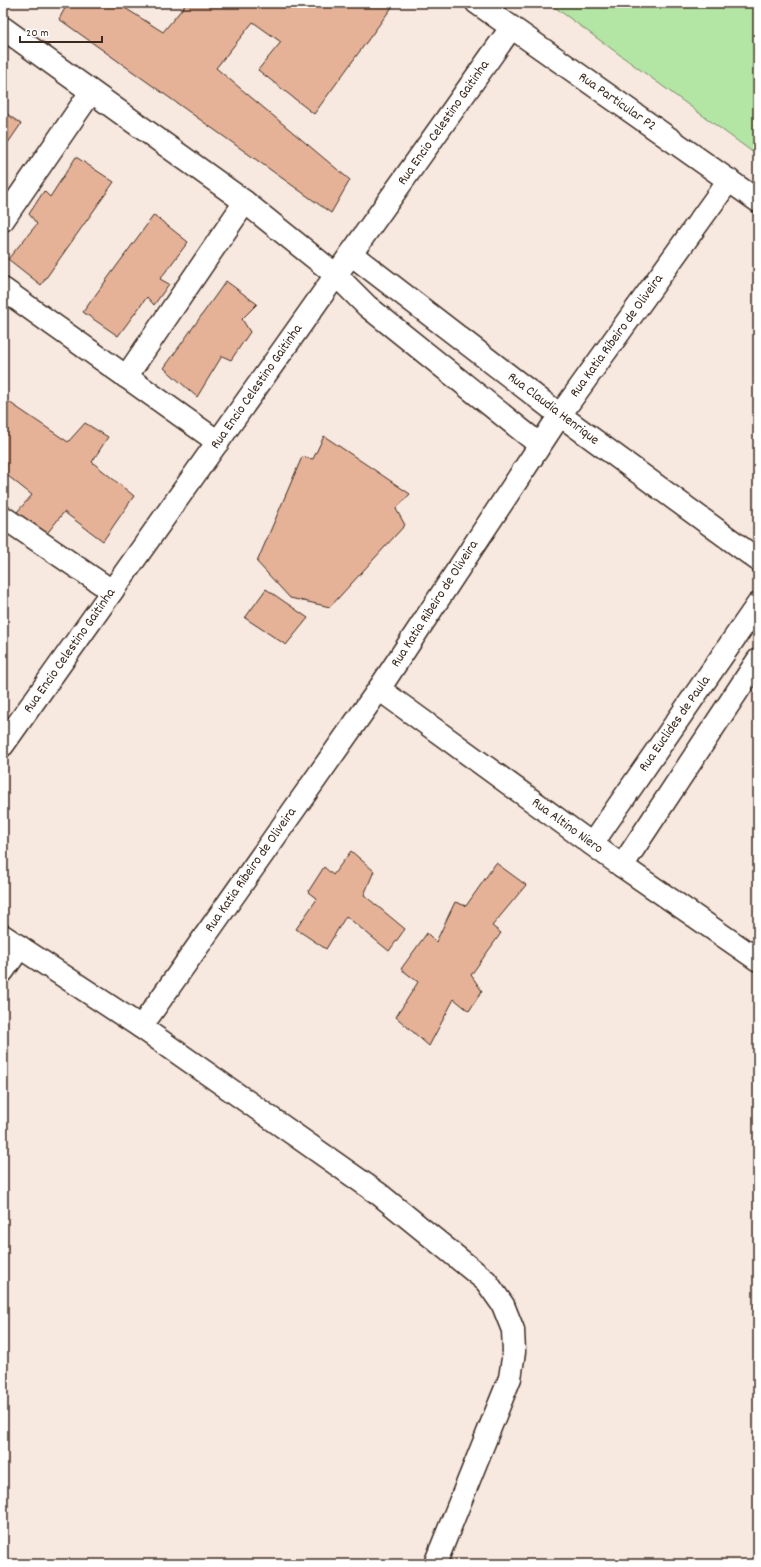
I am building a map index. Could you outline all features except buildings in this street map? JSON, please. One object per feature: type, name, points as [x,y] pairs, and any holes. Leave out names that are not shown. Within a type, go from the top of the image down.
[{"type":"street","name":"Rua Particular P2","points":[[477,3],[758,201]]},
{"type":"street","points":[[3,28],[245,202],[336,275],[367,306],[540,445]]},
{"type":"street","name":"Rua Encio Celestino Gaitinha","points":[[3,745],[511,28]]},
{"type":"street","points":[[3,220],[91,92]]},
{"type":"street","name":"Rua Katia Ribeiro de Oliveira","points":[[141,1027],[379,689],[560,415],[729,180]]},
{"type":"street","points":[[126,377],[245,202]]},
{"type":"street","name":"Rua Claudia Henrique","points":[[351,254],[560,415],[758,560]]},
{"type":"street","points":[[3,289],[218,442]]},
{"type":"street","points":[[3,517],[112,591]]},
{"type":"street","name":"Rua Euclides de Paula","points":[[592,844],[758,604]]},
{"type":"street","points":[[622,866],[758,660]]},
{"type":"street","name":"Rua Altino Niero","points":[[379,689],[622,866],[758,960]]},
{"type":"street","points":[[3,971],[12,942],[141,1027],[379,1194],[486,1281],[503,1305],[513,1330],[514,1352],[510,1378],[435,1564]]},
{"type":"green space","points":[[549,3],[742,3],[758,10],[758,156]]}]
